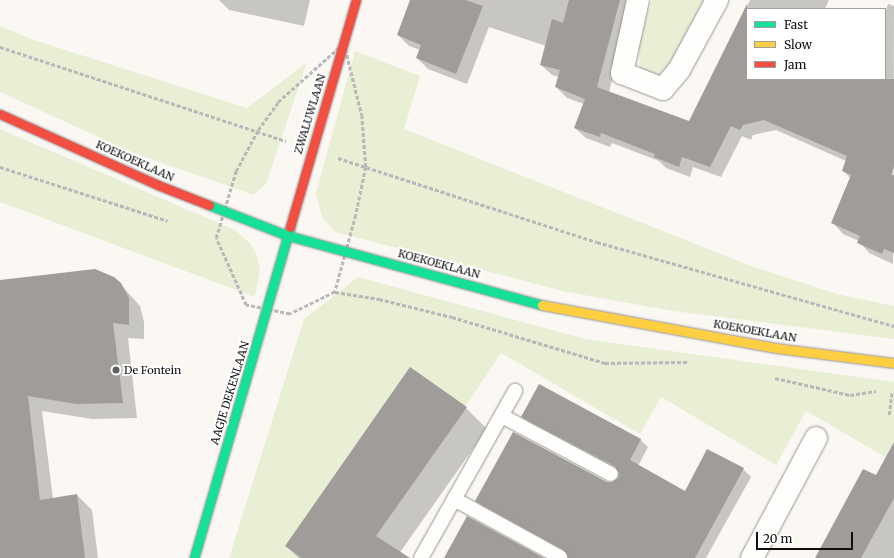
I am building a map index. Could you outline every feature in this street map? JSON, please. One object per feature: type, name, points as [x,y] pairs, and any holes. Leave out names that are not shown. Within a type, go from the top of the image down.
[{"type":"street","name":"ZWALUWLAAN","points":[[286,235],[356,0]]},
{"type":"street","points":[[638,0],[622,73],[663,89],[679,70],[717,0]]},
{"type":"street","name":"KOEKOEKLAAN","points":[[0,114],[158,185],[286,235],[546,306],[776,348],[894,363]]},
{"type":"street","name":"AAGJE DEKENLAAN","points":[[194,558],[267,311],[286,235]]},
{"type":"street","points":[[752,558],[816,438]]},
{"type":"lane","points":[[421,558],[516,391]]},
{"type":"lane","points":[[502,416],[611,474]]},
{"type":"lane","points":[[454,500],[560,557]]},
{"type":"path","points":[[334,292],[347,251],[366,167],[362,114],[344,43],[278,102],[258,130],[236,171],[216,238],[246,305],[267,311],[290,314],[334,292],[379,299],[452,317],[606,363],[693,363]]},
{"type":"path","points":[[0,47],[112,86],[258,130],[596,242],[894,326]]},
{"type":"path","points":[[0,167],[173,223]]},
{"type":"path","points":[[209,235],[216,238]]},
{"type":"path","points":[[768,377],[850,395],[878,390]]},
{"type":"path","points":[[885,389],[893,388],[889,415]]},
{"type":"green space","points":[[652,0],[704,0],[668,70],[652,79],[640,73],[639,46]]},
{"type":"green space","points":[[0,26],[34,40],[247,108],[307,62],[266,184],[254,195],[131,152],[0,92]]},
{"type":"green space","points":[[355,51],[420,76],[404,129],[754,267],[837,294],[894,306],[894,339],[673,311],[567,292],[335,232],[322,217],[316,193]]},
{"type":"green space","points":[[0,129],[235,230],[251,244],[257,255],[260,271],[255,297],[0,202]]},
{"type":"green space","points":[[358,277],[585,339],[894,382],[894,462],[806,411],[776,465],[661,397],[640,434],[501,353],[463,410],[356,558],[229,558],[304,319]]},
{"type":"building","points":[[410,0],[466,0],[483,6],[456,74],[416,58],[421,45],[397,35]]},
{"type":"building","points":[[569,0],[620,0],[597,87],[689,121],[747,4],[746,80],[894,79],[894,167],[891,175],[894,175],[894,253],[884,249],[882,254],[857,243],[860,236],[831,223],[851,175],[842,171],[847,156],[764,120],[743,125],[740,130],[731,126],[710,167],[682,157],[679,167],[654,157],[655,154],[601,133],[600,137],[574,128],[585,99],[555,87],[560,70],[540,65],[552,19],[563,23]]},
{"type":"building","points":[[95,269],[114,277],[121,283],[129,298],[129,325],[113,323],[123,403],[76,404],[28,396],[40,500],[77,494],[85,558],[0,558],[0,280]]},
{"type":"building","points":[[410,367],[467,407],[376,536],[410,558],[302,558],[285,546]]},
{"type":"building","points":[[539,384],[641,439],[630,460],[685,491],[707,449],[744,468],[695,558],[568,558],[564,550],[475,501],[513,432],[607,482],[612,482],[618,478],[619,473],[615,466],[521,417]]},
{"type":"building","points":[[894,442],[894,498],[861,558],[815,558],[863,469],[876,475]]},
{"type":"building","points":[[467,516],[544,558],[444,558]]},
{"type":"traffic: fast","points":[[209,205],[286,235],[542,305]]},
{"type":"traffic: fast","points":[[194,558],[290,227]]},
{"type":"traffic: slow","points":[[542,305],[776,348],[894,363]]},
{"type":"traffic: jam","points":[[290,227],[356,0]]},
{"type":"traffic: jam","points":[[0,114],[158,185],[209,205]]},
{"type":"place","name":"De Fontein","points":[[116,370]]}]
